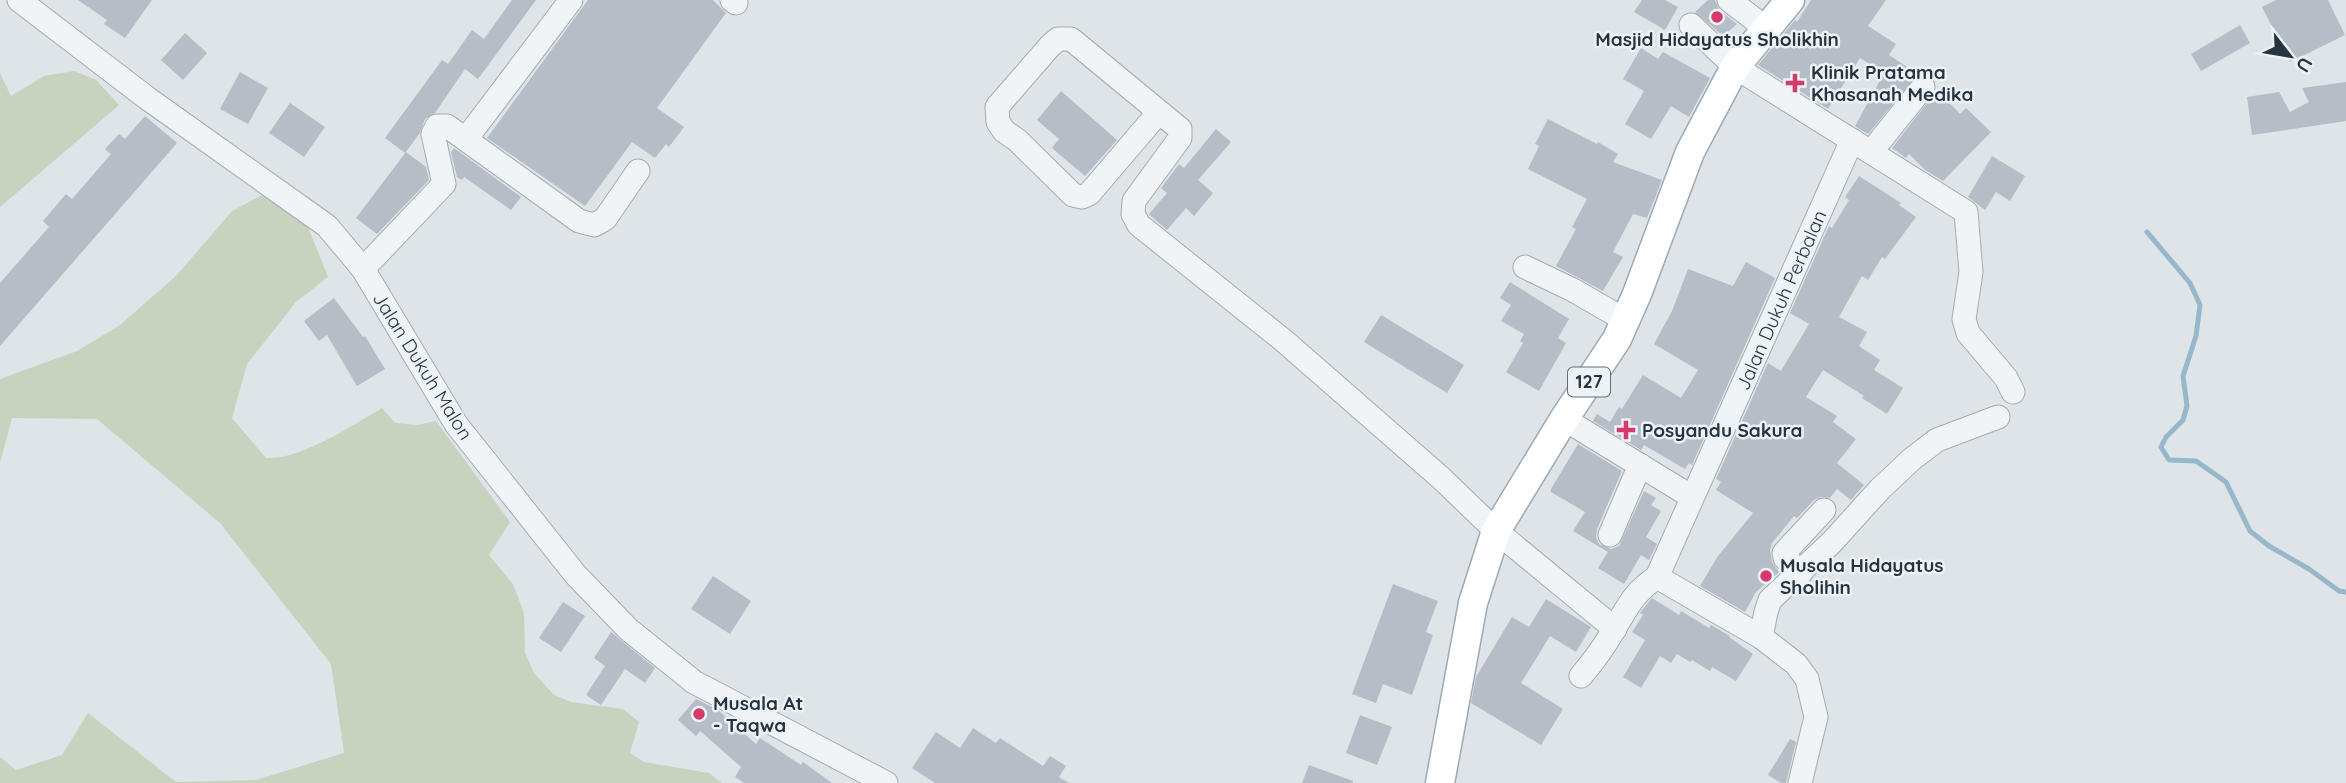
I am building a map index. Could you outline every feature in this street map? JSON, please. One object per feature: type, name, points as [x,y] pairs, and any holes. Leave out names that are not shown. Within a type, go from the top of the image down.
[{"type":"main road","name":"127","points":[[1440,783],[1473,603],[1496,531],[1564,419],[1617,339],[1690,152],[1735,67],[1790,0]]},
{"type":"street","name":"Jalan Dukuh Malon","points":[[19,0],[147,98],[327,226],[363,269],[456,424],[575,574],[628,629],[694,682],[886,783]]},
{"type":"street","points":[[466,139],[570,0]]},
{"type":"street","points":[[1729,0],[1767,29]]},
{"type":"street","points":[[1691,25],[1735,67],[1966,212],[1970,272],[1964,319],[1968,333],[2007,378],[2013,392]]},
{"type":"street","points":[[1159,112],[1089,194],[1082,197],[1073,195],[1017,139],[1004,131],[998,122],[997,107],[1050,46],[1058,39],[1071,39],[1180,129],[1180,138],[1134,201],[1133,214],[1139,225],[1283,340],[1441,478],[1496,531],[1615,629]]},
{"type":"street","name":"Jalan Dukuh Perbalan","points":[[1657,577],[1753,367],[1798,259],[1862,146],[1923,87]]},
{"type":"street","points":[[363,269],[443,184],[433,134],[437,127],[447,126],[579,221],[594,225],[605,219],[638,171]]},
{"type":"street","points":[[1525,267],[1573,290],[1625,320]]},
{"type":"street","points":[[1762,637],[1770,600],[1801,573],[1912,459],[1937,440],[1998,417]]},
{"type":"street","points":[[1564,419],[1692,497]]},
{"type":"street","points":[[1610,534],[1640,465]]},
{"type":"street","points":[[1801,573],[1784,558],[1784,553],[1824,510]]},
{"type":"street","points":[[1581,676],[1615,629],[1629,603],[1643,586],[1657,577],[1762,637],[1796,664],[1807,679],[1816,717],[1800,783]]},
{"type":"green space","points":[[74,71],[96,80],[119,105],[0,207],[0,73],[11,96],[44,76]]},
{"type":"green space","points":[[262,195],[304,217],[328,277],[296,302],[247,364],[232,418],[266,458],[295,454],[310,448],[382,408],[395,423],[417,425],[436,421],[510,522],[489,555],[513,584],[524,613],[525,653],[534,673],[554,695],[571,702],[623,709],[639,722],[630,753],[644,762],[709,773],[722,783],[0,783],[0,757],[16,770],[62,755],[88,713],[176,782],[256,780],[344,753],[331,664],[220,523],[97,419],[12,418],[0,463],[0,379],[77,351],[120,325],[177,275],[232,211]]},
{"type":"building","points":[[78,0],[152,0],[125,38],[104,24],[107,20]]},
{"type":"building","points":[[512,0],[536,0],[478,79],[465,69],[435,113],[425,119],[420,133],[405,153],[385,138],[442,60],[448,64],[472,30],[484,39]]},
{"type":"building","points":[[588,0],[713,0],[726,13],[657,108],[684,127],[669,147],[666,144],[655,158],[632,142],[585,206],[487,138]]},
{"type":"building","points":[[1642,0],[1665,0],[1678,7],[1665,30],[1634,12]]},
{"type":"building","name":"Masjid Hidayatus Sholikhin","points":[[1708,0],[1715,0],[1720,11],[1737,24],[1723,36],[1695,12]]},
{"type":"building","points":[[1811,0],[1886,0],[1868,26],[1896,44],[1889,55],[1918,74],[1868,134],[1855,126],[1884,73],[1860,58],[1828,109],[1758,65],[1795,20],[1797,22]]},
{"type":"building","points":[[2276,0],[2328,0],[2345,35],[2290,62],[2262,7]]},
{"type":"building","points":[[2240,25],[2250,43],[2201,71],[2191,54]]},
{"type":"building","points":[[185,33],[207,53],[183,80],[161,60]]},
{"type":"building","points":[[1641,48],[1658,59],[1663,52],[1710,78],[1689,117],[1671,106],[1651,139],[1625,124],[1644,91],[1623,79]]},
{"type":"building","points":[[240,72],[268,88],[248,124],[220,109]]},
{"type":"building","points":[[2346,82],[2346,121],[2252,135],[2247,97],[2279,92],[2290,112],[2309,102],[2302,88]]},
{"type":"building","points":[[1937,90],[1960,114],[1966,108],[1991,132],[1943,181],[1925,170],[1909,154],[1906,158],[1892,148]]},
{"type":"building","points":[[1061,91],[1117,140],[1085,176],[1052,148],[1059,139],[1037,120]]},
{"type":"building","points":[[290,103],[325,127],[304,157],[269,133]]},
{"type":"building","points":[[145,116],[177,143],[0,346],[0,283],[49,227],[43,221],[66,194],[72,199],[111,154],[105,149],[119,134],[125,139]]},
{"type":"building","points":[[1548,119],[1618,154],[1613,162],[1662,180],[1647,218],[1633,214],[1613,252],[1623,257],[1603,291],[1556,266],[1576,229],[1572,227],[1587,199],[1528,169],[1539,146],[1535,144]]},
{"type":"building","points":[[1216,129],[1231,142],[1198,180],[1213,193],[1194,216],[1186,208],[1167,230],[1149,214],[1167,193],[1161,188],[1179,164],[1184,168]]},
{"type":"building","points":[[454,148],[521,197],[511,210],[464,177],[462,180],[457,177],[451,152]]},
{"type":"building","points":[[406,152],[426,167],[429,180],[377,234],[356,218]]},
{"type":"building","points":[[1992,156],[2025,176],[2010,201],[1996,192],[1985,210],[1968,197]]},
{"type":"building","points":[[1859,176],[1901,203],[1899,205],[1916,217],[1885,259],[1882,257],[1868,280],[1862,276],[1839,317],[1867,332],[1859,346],[1880,360],[1874,370],[1903,388],[1887,414],[1823,370],[1806,397],[1837,416],[1833,422],[1856,439],[1837,463],[1864,485],[1851,500],[1837,489],[1830,498],[1821,497],[1814,500],[1797,518],[1794,516],[1772,543],[1770,550],[1772,562],[1779,572],[1756,592],[1745,612],[1700,586],[1718,556],[1753,513],[1716,490],[1721,482],[1716,479],[1768,363],[1781,371],[1809,324],[1790,313],[1829,226],[1832,228],[1849,200],[1845,197]]},
{"type":"building","points":[[1746,262],[1775,278],[1692,465],[1689,463],[1685,469],[1644,445],[1641,450],[1593,421],[1597,414],[1610,422],[1619,407],[1622,409],[1643,375],[1681,398],[1698,370],[1654,344],[1672,311],[1688,269],[1733,286]]},
{"type":"building","points":[[1510,282],[1569,319],[1558,338],[1566,343],[1539,391],[1506,372],[1523,343],[1520,341],[1524,334],[1501,321],[1511,305],[1500,298]]},
{"type":"building","points":[[334,298],[363,337],[365,336],[385,369],[357,386],[327,335],[319,341],[304,321]]},
{"type":"building","points":[[1381,315],[1464,365],[1447,393],[1364,342]]},
{"type":"building","points":[[1578,444],[1622,471],[1597,529],[1599,544],[1611,549],[1619,546],[1644,491],[1656,498],[1651,505],[1661,511],[1646,537],[1657,544],[1649,560],[1641,555],[1624,584],[1598,568],[1608,552],[1573,531],[1585,512],[1551,492]]},
{"type":"building","points":[[713,576],[751,601],[730,634],[691,609]]},
{"type":"building","points":[[1393,584],[1438,601],[1426,632],[1433,635],[1412,695],[1383,684],[1376,703],[1352,694]]},
{"type":"building","points":[[1652,598],[1679,615],[1681,611],[1709,628],[1711,625],[1753,654],[1736,681],[1712,667],[1710,671],[1677,654],[1671,663],[1660,656],[1641,688],[1623,677],[1645,640],[1632,632],[1643,615],[1640,613]]},
{"type":"building","points":[[1546,599],[1591,627],[1576,652],[1550,636],[1521,683],[1563,709],[1541,745],[1471,703],[1476,677],[1512,617],[1529,627]]},
{"type":"building","points":[[563,602],[585,616],[561,652],[539,638]]},
{"type":"building","points":[[611,632],[655,668],[645,683],[625,669],[601,705],[586,695],[605,666],[594,658]]},
{"type":"building","points":[[696,699],[718,710],[756,744],[760,738],[801,765],[803,762],[832,783],[744,783],[735,777],[741,767],[700,731],[696,736],[678,720]]},
{"type":"building","points":[[1360,715],[1392,727],[1377,765],[1346,753]]},
{"type":"building","points":[[973,728],[996,743],[1000,738],[1043,766],[1050,756],[1066,766],[1059,777],[1069,783],[935,783],[912,768],[936,732],[960,748]]},
{"type":"building","points":[[1790,739],[1796,742],[1786,783],[1781,783],[1768,775]]},
{"type":"building","points":[[1309,765],[1353,781],[1353,783],[1302,783]]},
{"type":"waterway","points":[[2147,232],[2190,283],[2200,305],[2196,336],[2183,376],[2187,406],[2183,420],[2166,437],[2161,447],[2169,460],[2196,461],[2226,482],[2250,531],[2339,591],[2346,592]]},
{"type":"place","name":"Masjid Hidayatus Sholikhin","points":[[1717,17]]},
{"type":"place","name":"Klinik Pratama Khasanah Medika","points":[[1795,83]]},
{"type":"place","name":"Posyandu Sakura","points":[[1626,430]]},
{"type":"place","name":"Musala Hidayatus Sholihin","points":[[1766,576]]},
{"type":"place","name":"Musala At - Taqwa","points":[[699,714]]}]
